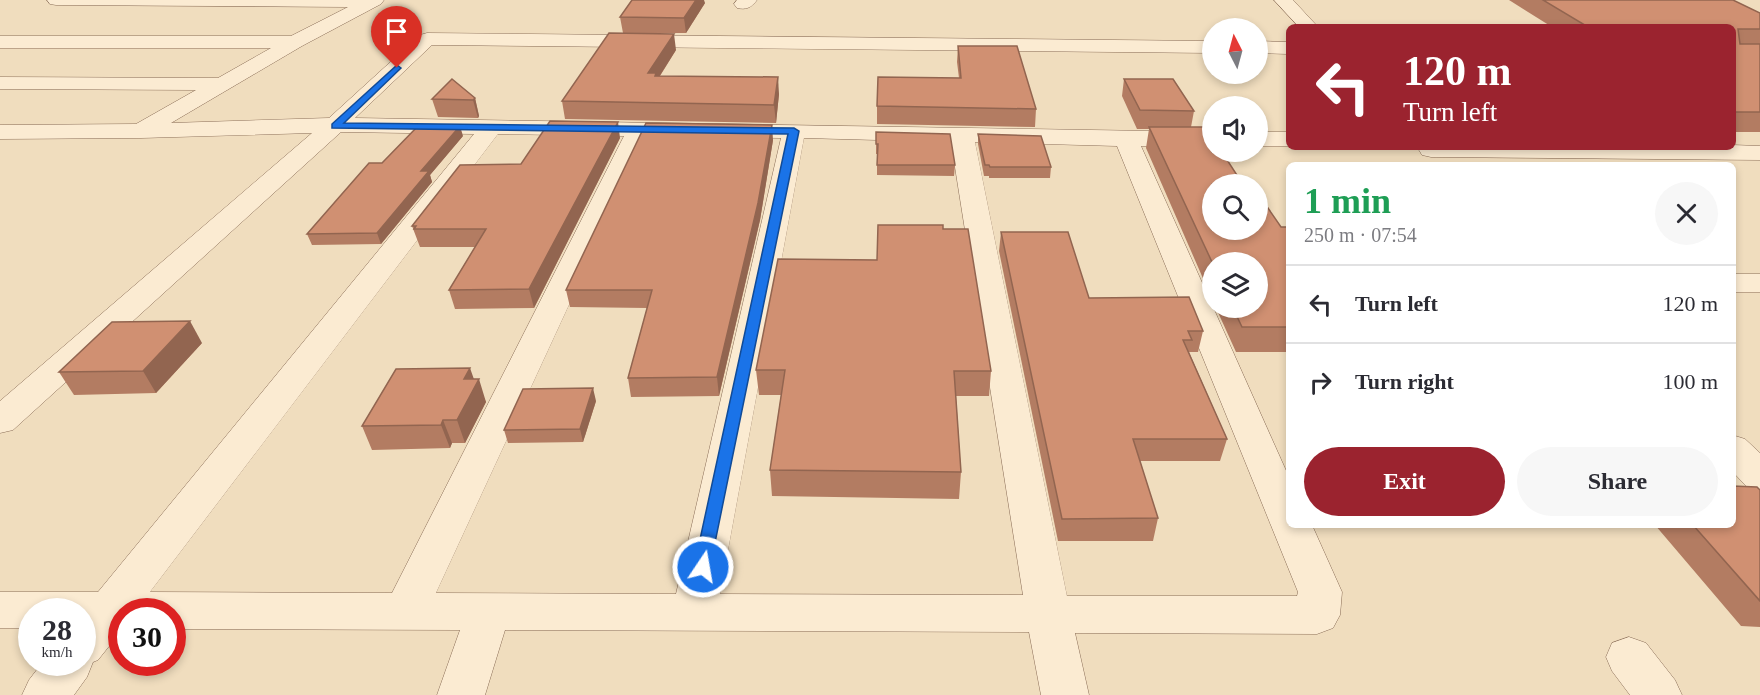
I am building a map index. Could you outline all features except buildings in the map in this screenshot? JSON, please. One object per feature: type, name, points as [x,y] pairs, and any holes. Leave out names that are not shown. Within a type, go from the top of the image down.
[{"type":"street","points":[[56,0],[372,1]]},
{"type":"street","points":[[1283,0],[1306,24]]},
{"type":"street","points":[[141,131],[295,42],[372,1]]},
{"type":"street","points":[[0,421],[335,126],[428,39],[1202,47]]},
{"type":"street","points":[[0,42],[295,42]]},
{"type":"street","points":[[1268,47],[1286,48]]},
{"type":"street","points":[[0,82],[222,84]]},
{"type":"street","points":[[0,132],[335,126],[794,131],[1202,139]]},
{"type":"street","points":[[119,598],[492,127]]},
{"type":"street","points":[[405,611],[638,130]]},
{"type":"street","points":[[694,613],[794,131]]},
{"type":"street","points":[[963,135],[1048,614],[1065,695]]},
{"type":"street","points":[[1126,139],[1286,514]]},
{"type":"street","points":[[1268,139],[1286,139]]},
{"type":"street","points":[[1435,154],[1760,153]]},
{"type":"street","points":[[1736,283],[1760,283]]},
{"type":"street","points":[[1736,451],[1760,476]]},
{"type":"street","points":[[1736,494],[1760,494]]},
{"type":"street","points":[[186,610],[1317,615],[1320,592],[1292,528]]},
{"type":"street","points":[[0,609],[108,609]]},
{"type":"street","points":[[461,695],[489,611]]},
{"type":"street","points":[[96,628],[108,612]]},
{"type":"street","points":[[1629,657],[1658,695]]},
{"type":"street","points":[[46,695],[60,676]]},
{"type":"route","points":[[397,68],[335,126],[794,131],[703,567]]}]
